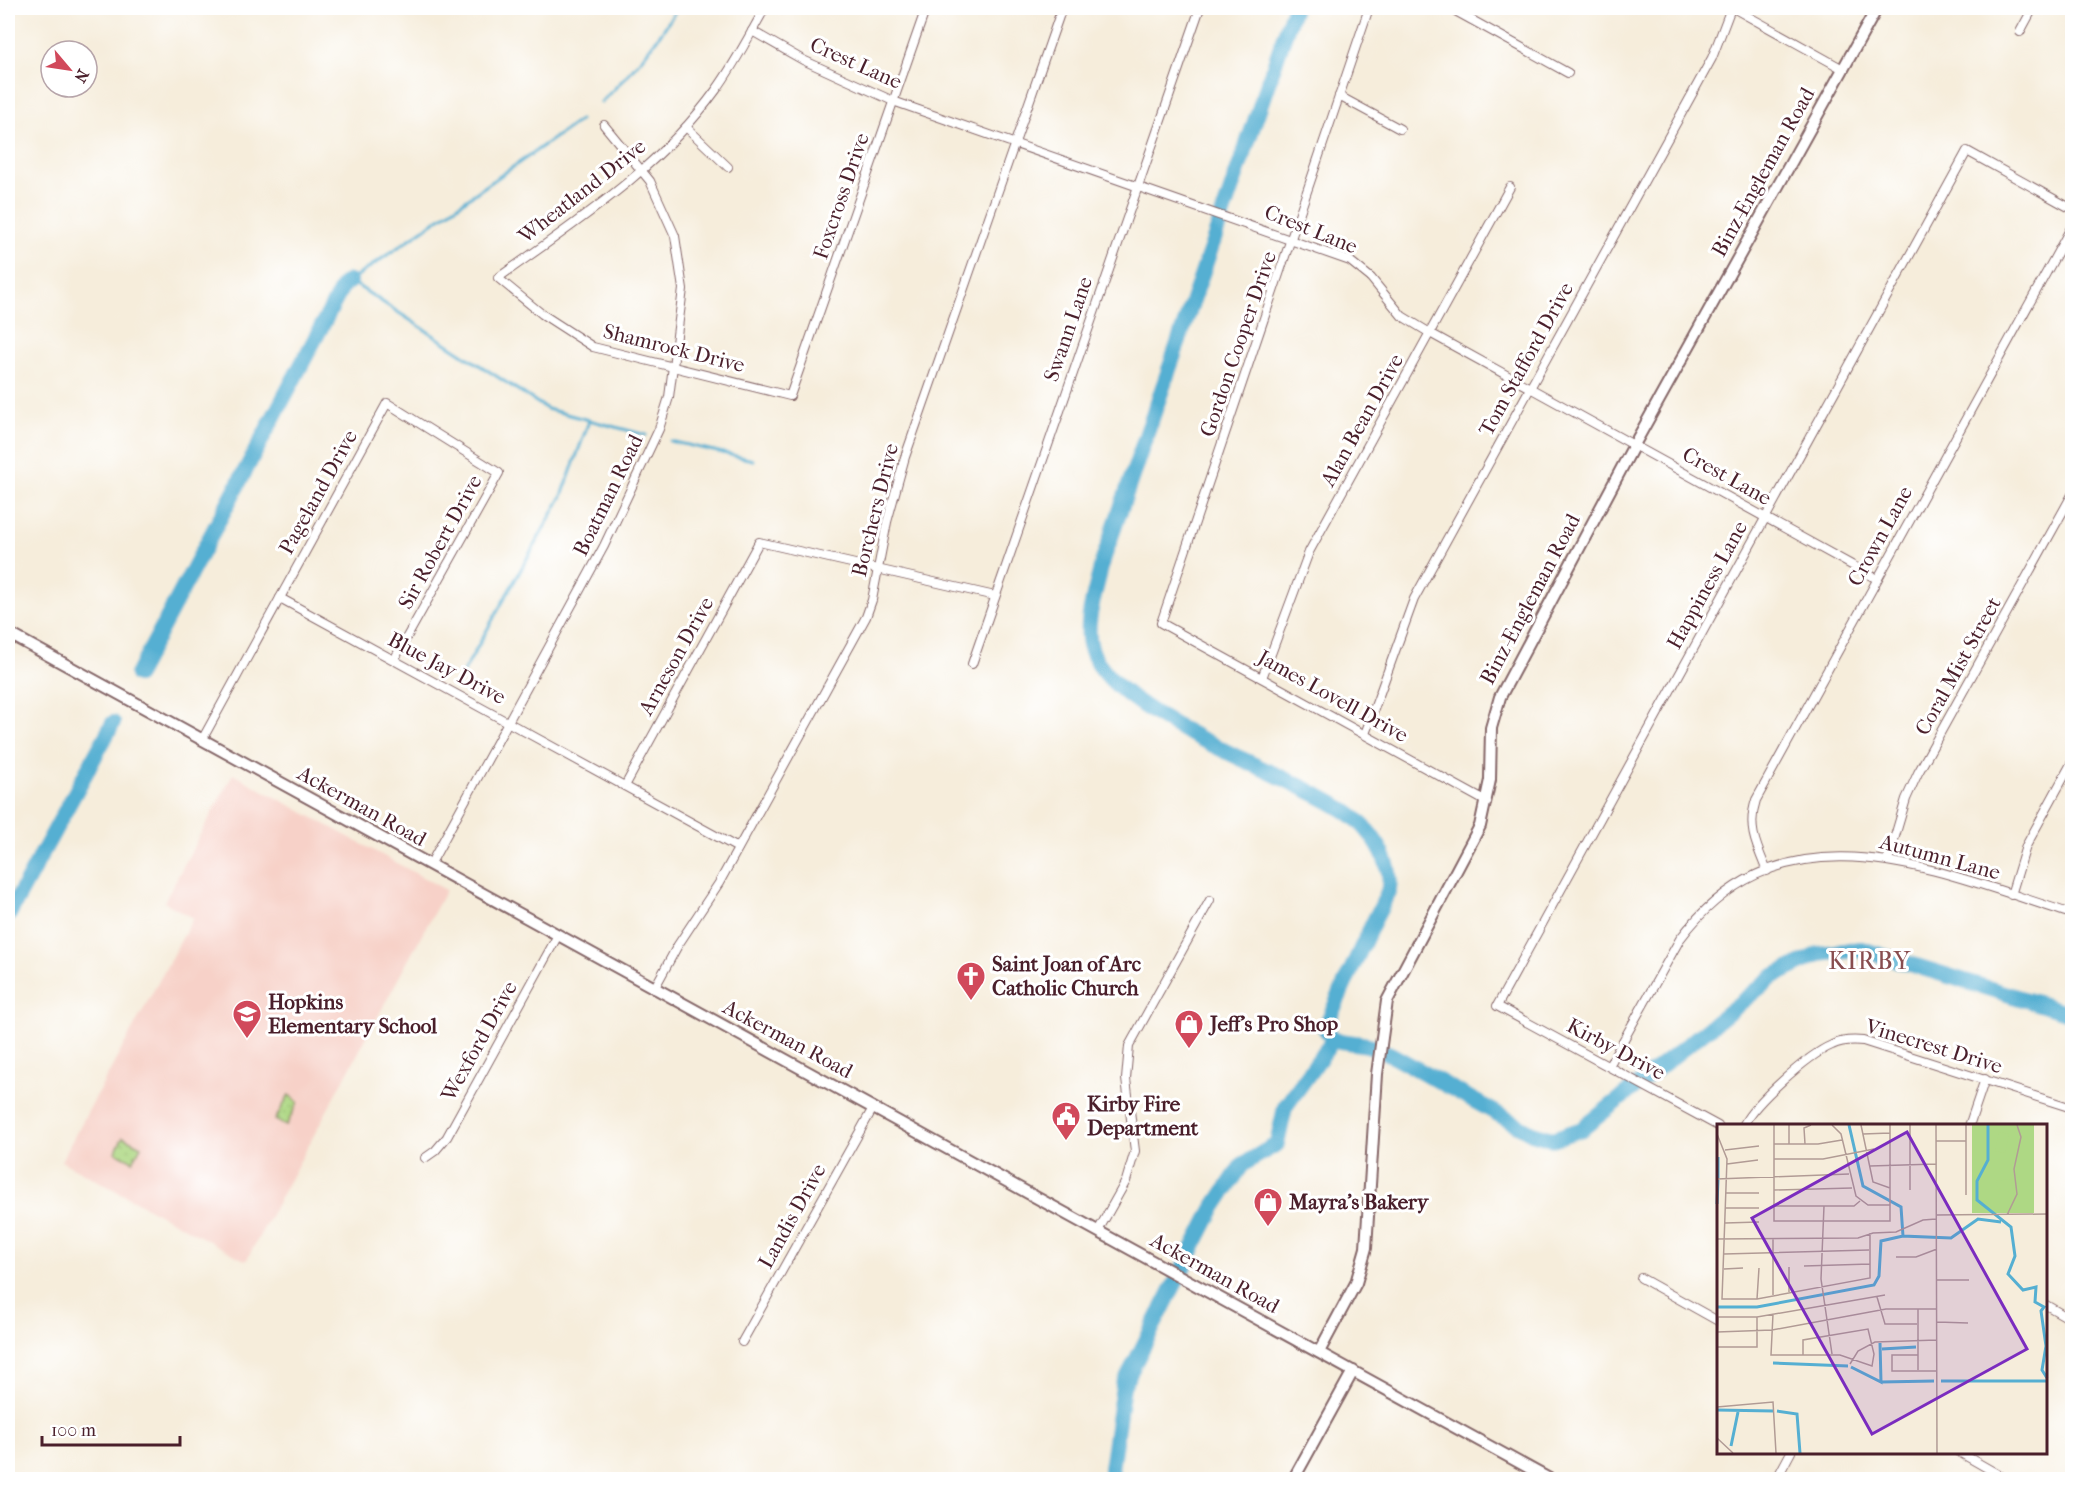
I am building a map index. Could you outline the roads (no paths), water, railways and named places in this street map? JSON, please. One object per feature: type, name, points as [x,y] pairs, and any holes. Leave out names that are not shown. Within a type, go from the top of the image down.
[{"type":"street","name":"Wheatland Drive","points":[[498,278],[642,171],[686,127],[715,92],[765,8]]},
{"type":"street","name":"Foxcross Drive","points":[[790,396],[926,8]]},
{"type":"street","name":"Borchers Drive","points":[[654,989],[738,848],[866,617],[872,600],[876,570],[905,457],[1062,8]]},
{"type":"street","name":"Swann Lane","points":[[972,664],[1200,8]]},
{"type":"street","name":"Gordon Cooper Drive","points":[[1161,623],[1369,8]]},
{"type":"street","points":[[1450,8],[1568,73]]},
{"type":"street","points":[[1732,8],[1843,69]]},
{"type":"street","name":"Tom Stafford Drive","points":[[1365,734],[1410,606],[1712,58],[1732,8]]},
{"type":"street","name":"Binz-Engleman Road","points":[[1319,1352],[1356,1283],[1366,1248],[1381,1029],[1392,986],[1470,850],[1487,802],[1491,728],[1500,696],[1634,445],[1877,8]]},
{"type":"street","points":[[2020,32],[2033,8]]},
{"type":"street","name":"Crest Lane","points":[[752,31],[803,60],[893,100],[1338,256],[1358,266],[1371,278],[1402,316],[1430,333],[1877,579]]},
{"type":"street","points":[[1340,96],[1400,129]]},
{"type":"street","name":"Boatman Road","points":[[430,866],[626,504],[665,413],[682,311],[682,266],[666,210],[651,181],[604,125]]},
{"type":"street","points":[[686,127],[729,167]]},
{"type":"street","name":"Happiness Lane","points":[[1497,1006],[1967,151],[2073,209]]},
{"type":"street","name":"Alan Bean Drive","points":[[1262,678],[1309,552],[1510,187]]},
{"type":"street","name":"Crown Lane","points":[[1767,871],[1751,829],[1751,814],[1756,800],[2073,225]]},
{"type":"street","name":"Shamrock Drive","points":[[498,278],[543,314],[593,347],[790,396]]},
{"type":"street","name":"Pageland Drive","points":[[280,598],[387,403],[499,473]]},
{"type":"street","name":"Sir Robert Drive","points":[[394,660],[499,473]]},
{"type":"street","name":"Coral Mist Street","points":[[1888,860],[1910,790],[2073,495]]},
{"type":"street","name":"Arneson Drive","points":[[625,786],[759,542],[876,570]]},
{"type":"street","points":[[876,570],[995,596]]},
{"type":"street","points":[[202,740],[280,598]]},
{"type":"street","name":"Blue Jay Drive","points":[[280,598],[738,848]]},
{"type":"street","name":"James Lovell Drive","points":[[1161,623],[1487,802]]},
{"type":"street","name":"Ackerman Road","points":[[8,633],[1551,1479]]},
{"type":"street","points":[[2011,895],[2026,846],[2073,762]]},
{"type":"street","name":"Autumn Lane","points":[[1613,1068],[1680,939],[1691,924],[1718,898],[1767,871],[1818,857],[1865,856],[1888,860],[2073,914]]},
{"type":"street","points":[[1098,1231],[1126,1181],[1135,1151],[1126,1079],[1129,1046],[1210,900]]},
{"type":"street","name":"Wexford Drive","points":[[425,1158],[435,1151],[447,1137],[558,936]]},
{"type":"street","name":"Kirby Drive","points":[[1497,1006],[1717,1125]]},
{"type":"street","name":"Vinecrest Drive","points":[[1744,1124],[1755,1107],[1783,1081],[1830,1045],[1849,1040],[1863,1041],[2073,1108]]},
{"type":"street","points":[[1969,1124],[1985,1079]]},
{"type":"street","name":"Landis Drive","points":[[742,1342],[873,1107]]},
{"type":"street","points":[[1641,1278],[1717,1320]]},
{"type":"street","points":[[2047,1306],[2073,1320]]},
{"type":"street","points":[[1293,1479],[1353,1371]]},
{"type":"street","points":[[1776,1479],[1790,1454]]},
{"type":"street","points":[[1963,1454],[2008,1479]]},
{"type":"waterway","points":[[601,102],[642,58],[661,34],[677,8]]},
{"type":"waterway","points":[[1294,8],[1102,563],[1090,617],[1089,638],[1091,648],[1105,673],[1131,697],[1165,720],[1204,741],[1320,796],[1347,812],[1363,826],[1378,845],[1388,866],[1389,888],[1325,1028],[1333,1040]]},
{"type":"waterway","points":[[580,120],[350,281],[547,409],[646,435]]},
{"type":"waterway","points":[[137,675],[344,284],[350,281]]},
{"type":"waterway","points":[[459,680],[562,496],[589,421]]},
{"type":"waterway","points":[[670,441],[753,460]]},
{"type":"waterway","points":[[8,916],[113,723]]},
{"type":"waterway","points":[[1114,1480],[1111,1469],[1123,1386],[1213,1209],[1242,1165],[1277,1144],[1285,1107],[1333,1040],[1368,1045],[1392,1055],[1532,1133],[1552,1139],[1582,1129],[1774,976],[1819,954],[1861,949],[2072,1014]]},
{"type":"place","name":"Saint Joan of Arc Catholic Church","points":[[971,1002]]},
{"type":"place","name":"Hopkins Elementary School","points":[[247,1040]]},
{"type":"place","name":"Jeff’s Pro Shop","points":[[1189,1050]]},
{"type":"place","name":"Kirby Fire Department","points":[[1066,1142]]},
{"type":"place","name":"Mayra's Bakery","points":[[1268,1228]]},
{"type":"district","name":"KIRBY","points":[[1870,961]]}]
